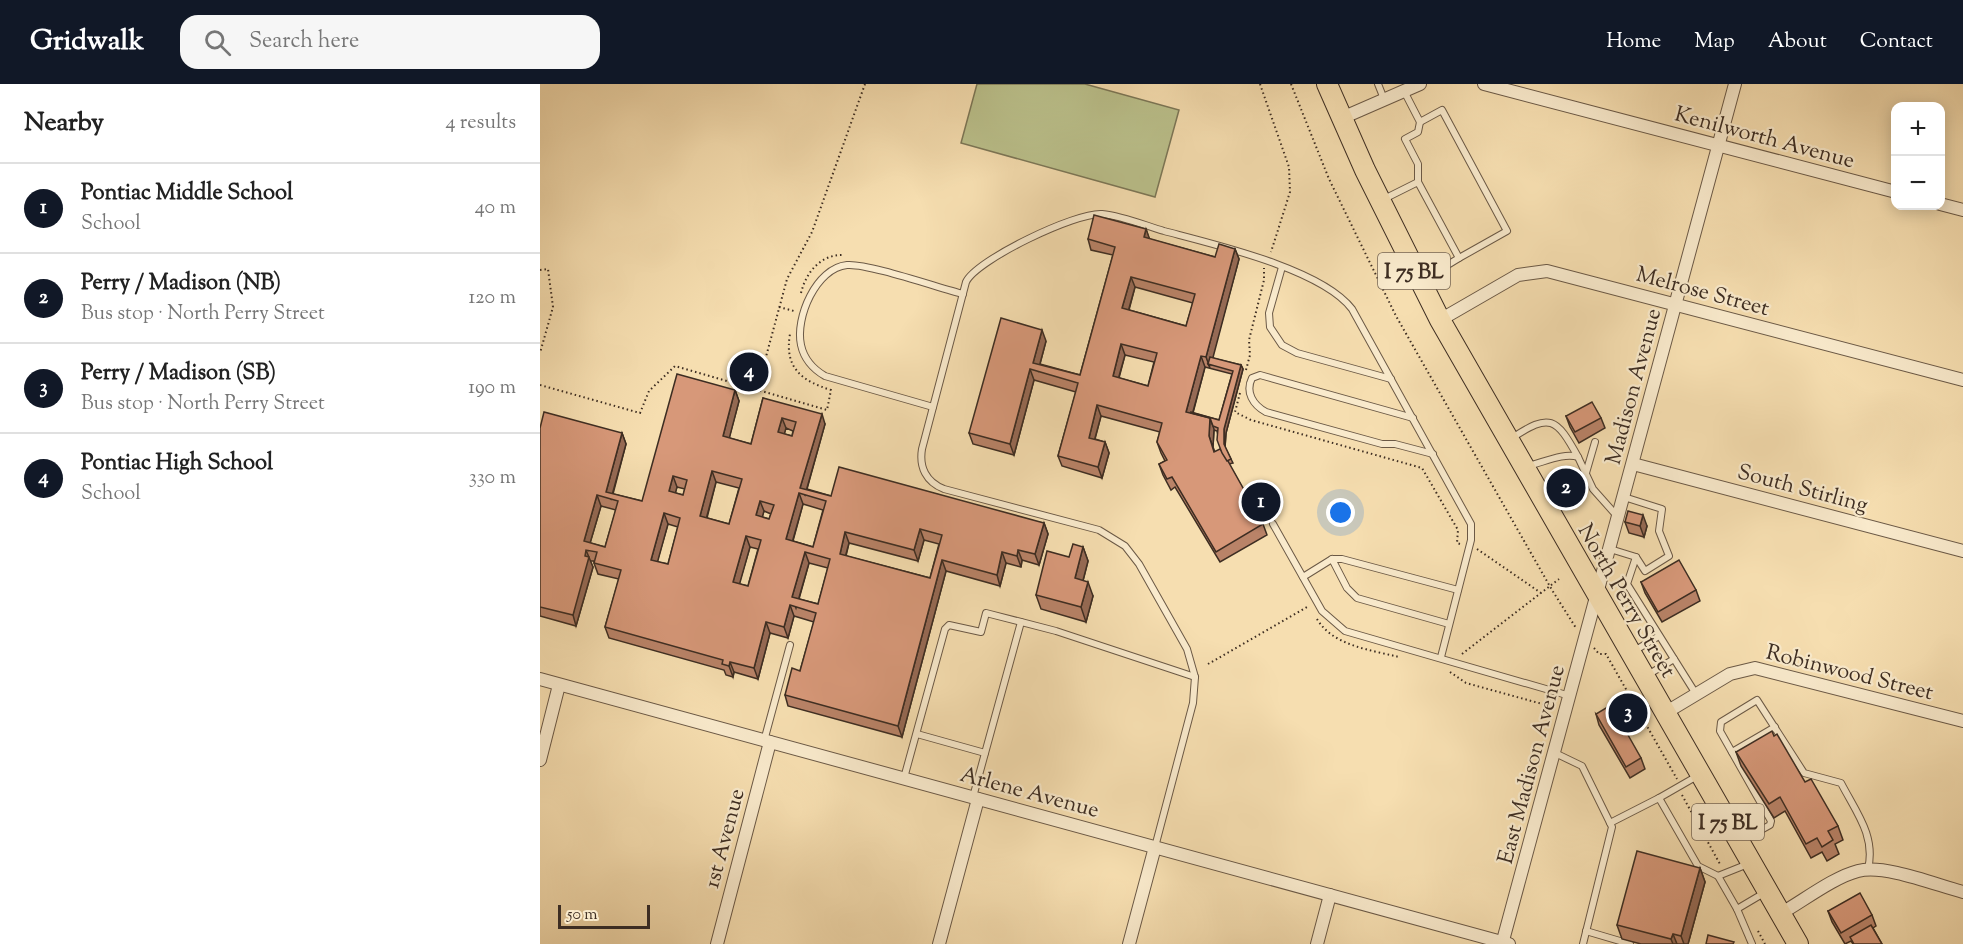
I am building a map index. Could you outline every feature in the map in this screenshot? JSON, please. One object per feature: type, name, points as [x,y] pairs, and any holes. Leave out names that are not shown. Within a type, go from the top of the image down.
[{"type":"main road","name":"North Perry Street","points":[[1327,84],[1380,201],[1440,320],[1798,944]]},
{"type":"street","points":[[1342,118],[1420,84]]},
{"type":"street","name":"Kenilworth Avenue","points":[[1484,84],[1891,191]]},
{"type":"street","name":"Madison Avenue","points":[[1598,595],[1735,84]]},
{"type":"street","points":[[1945,205],[1963,210]]},
{"type":"street","name":"Melrose Street","points":[[1440,320],[1518,275],[1537,271],[1963,380]]},
{"type":"street","name":"South Stirling","points":[[1633,464],[1963,551]]},
{"type":"street","name":"East Madison Avenue","points":[[1505,943],[1598,595]]},
{"type":"street","name":"Robinwood Street","points":[[1665,713],[1736,671],[1761,668],[1963,721]]},
{"type":"street","name":"Arlene Avenue","points":[[540,680],[1505,943]]},
{"type":"street","points":[[540,760],[559,684]]},
{"type":"street","name":"1st Avenue","points":[[717,944],[767,741]]},
{"type":"street","points":[[939,944],[975,798]]},
{"type":"street","points":[[1129,944],[1155,847]]},
{"type":"street","points":[[1780,914],[1851,873],[1868,869],[1963,892]]},
{"type":"street","points":[[1317,944],[1330,895]]},
{"type":"lane","points":[[1378,84],[1384,100]]},
{"type":"lane","points":[[1404,91],[1420,122],[1418,132],[1405,139],[1418,164],[1418,182],[1459,258]]},
{"type":"lane","points":[[1420,122],[1442,110],[1507,231],[1420,282]]},
{"type":"lane","points":[[1380,201],[1418,182]]},
{"type":"lane","points":[[1155,847],[1192,703],[1195,677],[1187,649],[1139,564],[1119,542],[1099,530],[944,489],[929,480],[923,469],[921,456],[963,294],[968,277],[979,266],[1067,220],[1091,214],[1109,215],[1267,261],[1333,290],[1347,302],[1471,524],[1471,540],[1441,657]]},
{"type":"lane","points":[[933,407],[825,376],[813,368],[805,356],[800,333],[814,288],[827,274],[846,265],[963,294]]},
{"type":"lane","points":[[1282,267],[1269,313],[1273,333],[1282,345],[1297,353],[1391,379]]},
{"type":"lane","points":[[1413,418],[1260,375],[1252,378],[1249,384],[1253,402],[1266,412],[1382,444],[1395,444],[1433,454]]},
{"type":"lane","points":[[1509,440],[1537,423],[1549,422],[1567,436],[1593,489],[1619,517]]},
{"type":"lane","points":[[1586,474],[1595,442]]},
{"type":"lane","points":[[1524,466],[1564,455],[1578,457]]},
{"type":"lane","points":[[1610,549],[1636,557],[1645,570],[1669,556],[1659,531],[1662,509],[1624,497]]},
{"type":"lane","points":[[1273,524],[1322,611],[1345,631],[1441,657],[1478,671],[1570,697]]},
{"type":"lane","points":[[1636,557],[1627,584],[1696,695]]},
{"type":"lane","points":[[1303,577],[1332,559],[1342,559],[1458,590]]},
{"type":"lane","points":[[1332,559],[1347,588],[1357,598],[1449,624]]},
{"type":"lane","points":[[904,779],[947,626],[953,625],[981,632],[986,613],[1195,677]]},
{"type":"lane","points":[[975,798],[1021,622]]},
{"type":"lane","points":[[1631,653],[1659,636]]},
{"type":"lane","points":[[767,741],[790,645]]},
{"type":"lane","points":[[1645,677],[1674,659]]},
{"type":"lane","points":[[1739,842],[1770,825],[1771,821],[1720,731],[1721,722],[1760,700],[1804,773],[1841,783],[1870,837],[1872,855],[1868,869]]},
{"type":"lane","points":[[1732,752],[1775,727]]},
{"type":"lane","points":[[917,734],[986,753]]},
{"type":"lane","points":[[1555,753],[1582,766],[1612,827],[1583,944]]},
{"type":"lane","points":[[1610,823],[1700,774]]},
{"type":"lane","points":[[1659,798],[1698,866],[1721,875],[1751,863]]},
{"type":"lane","points":[[1721,875],[1752,944]]},
{"type":"lane","points":[[1737,909],[1767,891]]},
{"type":"lane","points":[[1586,931],[1630,944]]},
{"type":"path","points":[[757,390],[787,279],[812,232],[865,84]]},
{"type":"path","points":[[1260,84],[1289,167],[1290,192],[1267,261]]},
{"type":"path","points":[[1291,84],[1329,179],[1396,316],[1569,620]]},
{"type":"path","points":[[801,294],[810,272],[820,261],[838,255],[851,256]]},
{"type":"path","points":[[540,270],[548,269],[553,307],[540,353]]},
{"type":"path","points":[[794,320],[798,303]]},
{"type":"path","points":[[779,307],[796,312]]},
{"type":"path","points":[[540,384],[640,413],[649,391],[675,366],[827,410],[831,390],[808,383],[791,362],[789,349],[792,329]]},
{"type":"path","points":[[1453,662],[1559,579]]},
{"type":"path","points":[[1208,664],[1309,606],[1320,624],[1333,636],[1348,644],[1405,659]]},
{"type":"path","points":[[1599,654],[1606,654],[1681,786],[1682,799],[1721,875]]},
{"type":"path","points":[[1445,670],[1466,683],[1546,705]]},
{"type":"path","points":[[1756,929],[1765,944]]},
{"type":"green space","points":[[977,84],[1085,84],[1179,110],[1155,197],[961,143]]},
{"type":"building","points":[[1094,215],[1146,229],[1144,237],[1215,257],[1219,244],[1235,249],[1206,357],[1201,356],[1186,412],[1210,418],[1209,436],[1214,452],[1220,449],[1224,454],[1247,495],[1249,493],[1263,524],[1216,552],[1172,477],[1167,479],[1159,464],[1167,460],[1157,442],[1162,423],[1097,405],[1089,438],[1105,442],[1098,467],[1058,456],[1078,383],[1030,369],[1010,444],[969,433],[1001,318],[1042,330],[1033,363],[1080,375],[1115,247],[1088,239]],"holes":[[[1131,277],[1195,294],[1186,326],[1122,308]],[[1121,344],[1157,353],[1148,386],[1113,376]]]},
{"type":"building","points":[[1210,357],[1241,365],[1224,429],[1224,444],[1231,459],[1227,461],[1217,440],[1218,428],[1213,426],[1210,418],[1191,413],[1219,420],[1233,371],[1208,364]]},
{"type":"building","points":[[677,374],[735,390],[723,436],[751,444],[763,398],[822,414],[800,488],[831,496],[839,467],[1044,523],[1035,554],[1018,550],[1017,556],[1002,552],[997,575],[942,560],[898,726],[785,695],[792,668],[800,671],[816,613],[790,605],[784,627],[766,622],[754,668],[730,662],[729,666],[722,664],[723,660],[605,627],[621,570],[594,563],[597,552],[586,550],[585,556],[589,557],[573,615],[540,607],[540,428],[544,412],[622,433],[606,492],[642,501]],"holes":[[[782,418],[796,422],[792,436],[778,432]],[[712,471],[742,479],[729,524],[700,516]],[[673,476],[687,480],[683,495],[669,491]],[[799,493],[826,501],[813,547],[786,539]],[[597,495],[618,501],[605,547],[584,541]],[[760,501],[774,505],[769,519],[756,515]],[[664,513],[680,518],[668,564],[651,560]],[[920,529],[942,535],[930,578],[840,554],[845,532],[914,550]],[[746,536],[761,540],[748,586],[733,582]],[[805,552],[830,559],[818,604],[792,597]]]},
{"type":"building","points":[[1592,402],[1601,418],[1575,432],[1566,416]]},
{"type":"building","points":[[1628,511],[1643,515],[1640,526],[1625,522]]},
{"type":"building","points":[[1073,544],[1083,547],[1075,578],[1088,582],[1081,607],[1036,595],[1047,551],[1069,557]]},
{"type":"building","points":[[1679,560],[1696,590],[1658,612],[1641,582]]},
{"type":"building","points":[[1611,705],[1641,758],[1626,767],[1596,714]]},
{"type":"building","points":[[1772,731],[1774,736],[1777,734],[1805,782],[1811,779],[1838,826],[1828,831],[1833,840],[1822,847],[1817,838],[1806,844],[1780,797],[1769,804],[1736,752]]},
{"type":"building","points":[[1637,851],[1700,868],[1681,936],[1673,934],[1671,939],[1617,925]]},
{"type":"building","points":[[1860,893],[1872,915],[1841,933],[1828,911]]},
{"type":"building","points":[[1871,925],[1882,944],[1854,944],[1850,937]]},
{"type":"building","points":[[1708,935],[1734,942],[1733,944],[1706,944]]},
{"type":"place","name":"Pontiac High School","points":[[749,372]]},
{"type":"place","name":"Perry / Madison (NB)","points":[[1566,488]]},
{"type":"place","name":"Pontiac Middle School","points":[[1261,502]]},
{"type":"place","name":"Perry / Madison (SB)","points":[[1628,713]]}]
